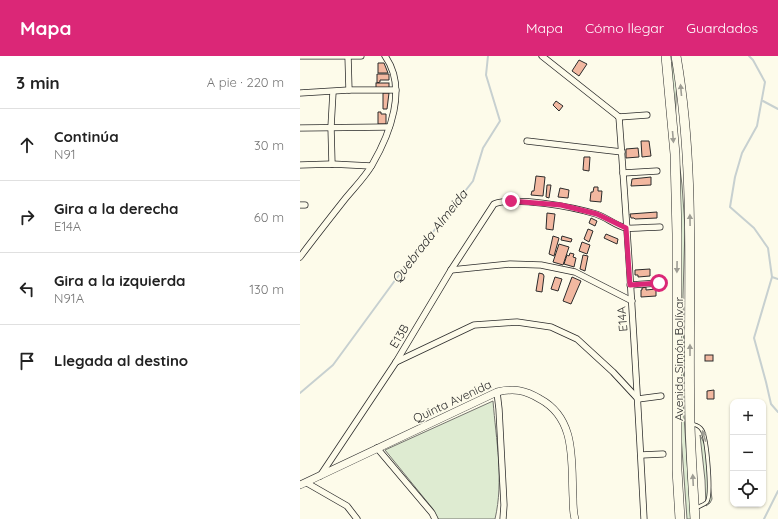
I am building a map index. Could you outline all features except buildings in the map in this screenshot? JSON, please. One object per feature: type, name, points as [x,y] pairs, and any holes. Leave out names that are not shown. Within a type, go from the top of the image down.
[{"type":"highway","name":"Avenida Simón Bolívar","points":[[666,56],[675,154],[677,234],[678,470],[680,519]]},
{"type":"highway","name":"Avenida Simón Bolívar","points":[[676,56],[682,103],[690,219],[690,424],[695,519]]},
{"type":"street","points":[[300,56],[361,56]]},
{"type":"street","points":[[348,56],[349,90]]},
{"type":"street","points":[[300,257],[372,166],[389,127],[395,103],[396,90],[395,76],[385,56]]},
{"type":"street","points":[[542,56],[619,117],[647,115]]},
{"type":"street","points":[[300,93],[349,90],[396,90]]},
{"type":"street","points":[[332,164],[331,127],[333,92]]},
{"type":"street","name":"E14A","points":[[619,117],[632,302],[644,519]]},
{"type":"street","points":[[300,128],[389,127]]},
{"type":"street","points":[[527,140],[622,152]]},
{"type":"street","points":[[300,165],[332,164],[372,166]]},
{"type":"street","points":[[623,173],[657,171]]},
{"type":"street","name":"E13B","points":[[319,476],[396,362],[451,270],[494,204],[501,201],[511,201],[561,205],[597,214],[626,228]]},
{"type":"street","points":[[626,228],[660,227]]},
{"type":"street","points":[[451,270],[510,264],[541,265],[576,272],[632,302]]},
{"type":"street","points":[[630,285],[659,283]]},
{"type":"street","points":[[396,362],[474,325],[517,322],[551,327],[577,339],[613,372],[638,399],[661,396]]},
{"type":"street","name":"Quinta Avenida","points":[[303,484],[497,392],[511,389],[519,390],[534,395],[549,404],[564,422],[568,431],[574,518]]},
{"type":"street","points":[[497,392],[504,505],[503,519]]},
{"type":"street","points":[[377,448],[432,513],[435,519]]},
{"type":"street","points":[[641,455],[663,454]]},
{"type":"street","points":[[303,484],[347,506],[357,519]]},
{"type":"lane","points":[[690,424],[697,424],[703,431],[707,448],[709,490],[706,503],[694,508]]},
{"type":"green space","points":[[672,62],[677,75],[675,128],[682,185],[685,227],[683,296],[683,402],[691,519],[687,519],[680,421],[671,104]]},
{"type":"green space","points":[[493,401],[499,475],[498,505],[495,519],[437,519],[433,509],[385,450]]},
{"type":"green space","points":[[700,435],[705,445],[712,499],[706,506],[705,480]]},
{"type":"waterway","name":"Quebrada Almeida","points":[[300,393],[333,365],[396,279],[473,181],[483,148],[500,121],[486,75],[488,56]]},
{"type":"waterway","points":[[749,56],[753,60],[765,82],[757,126],[742,153],[735,177],[730,207],[754,228],[768,248],[772,277],[754,338],[771,404],[778,412]]},
{"type":"waterway","points":[[763,101],[778,109]]},
{"type":"waterway","points":[[772,277],[778,279]]},
{"type":"waterway","points":[[764,519],[778,491]]},
{"type":"route","points":[[511,201],[561,205],[597,214],[626,228],[630,285],[659,283]]}]
